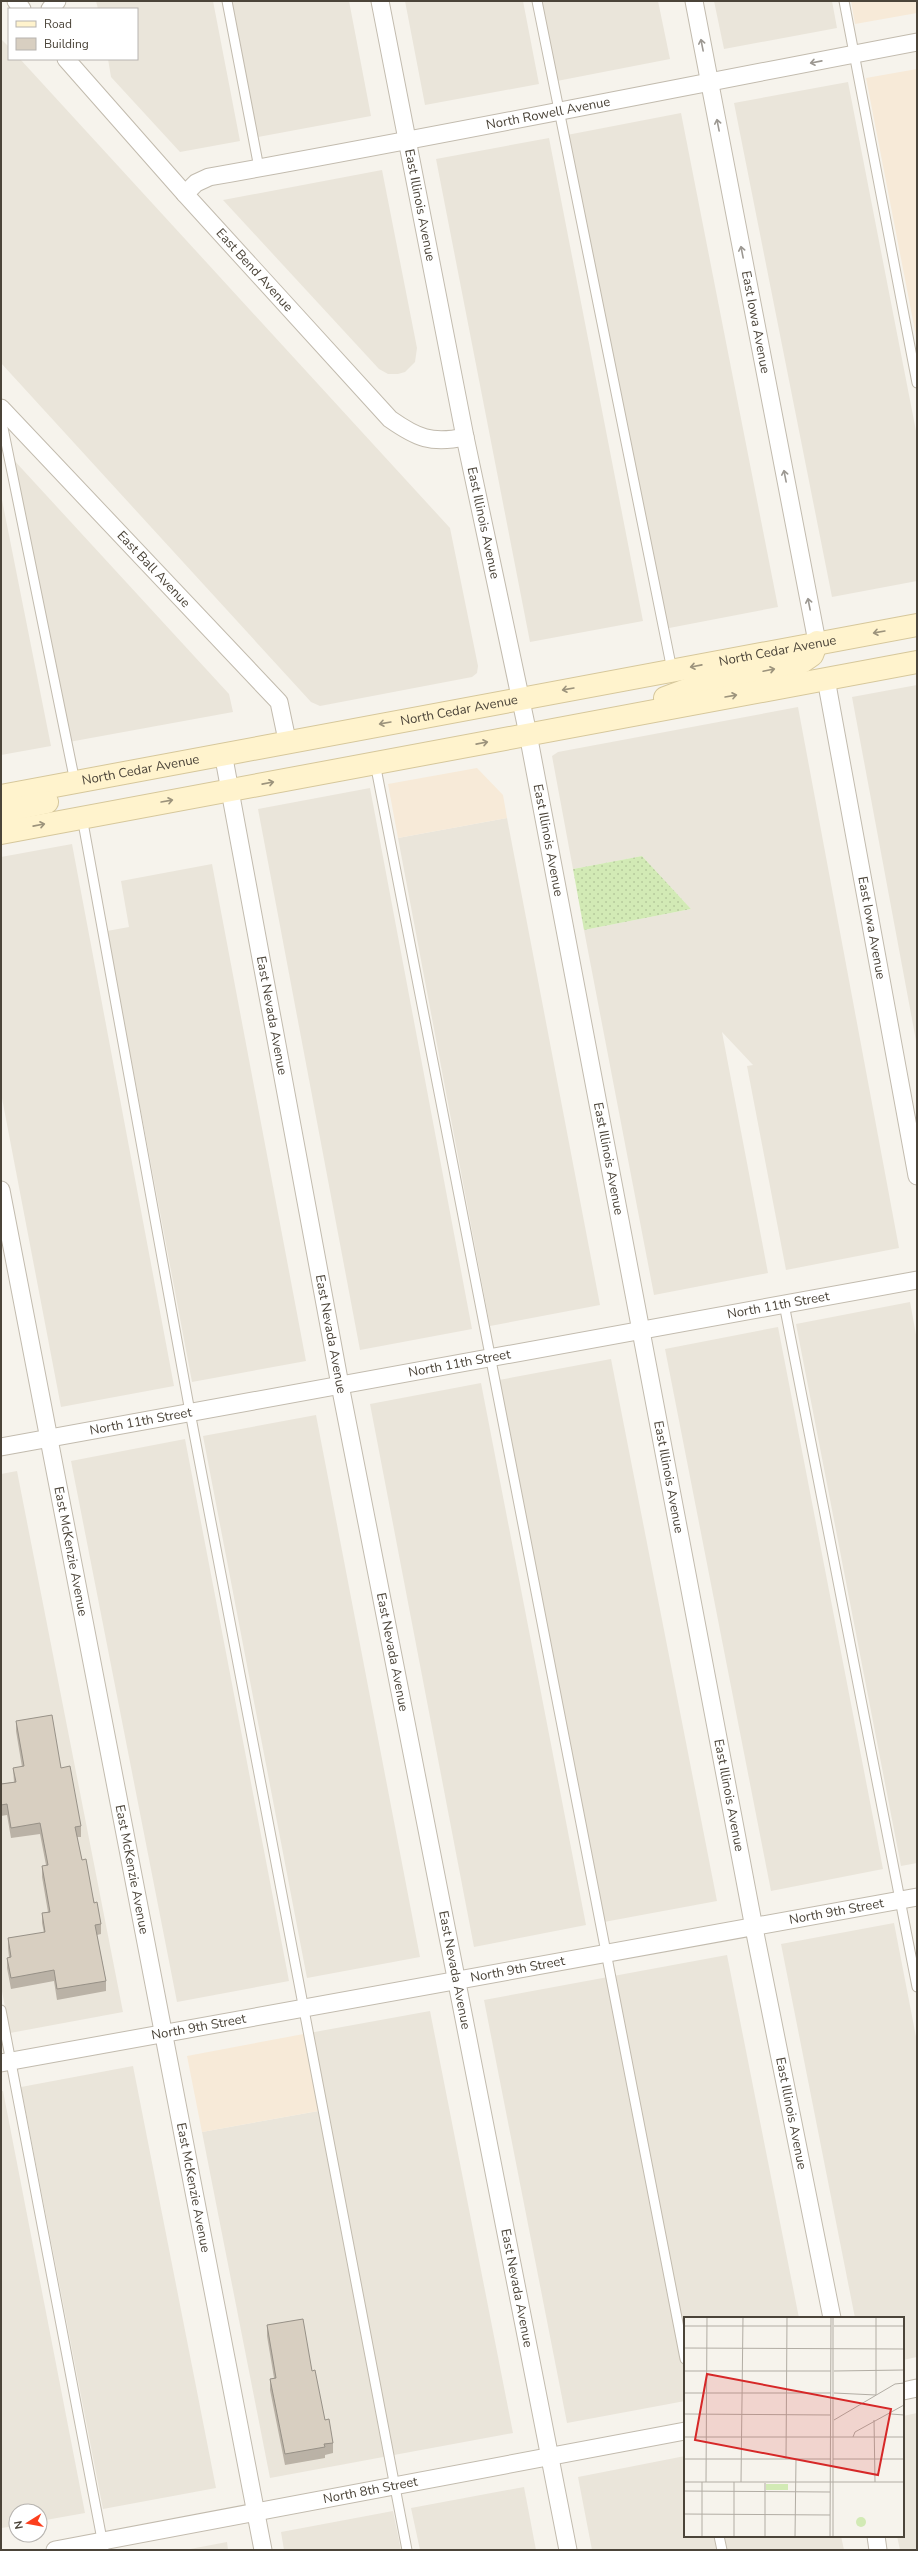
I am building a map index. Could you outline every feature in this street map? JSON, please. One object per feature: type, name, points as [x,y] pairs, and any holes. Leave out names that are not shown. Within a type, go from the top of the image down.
[{"type":"main road","name":"North Cedar Avenue","points":[[1,796],[288,740],[817,642],[917,625]]},
{"type":"main road","points":[[612,718],[706,683],[802,662],[812,655],[817,642]]},
{"type":"main road","points":[[1,833],[917,662]]},
{"type":"main road","points":[[1,812],[56,800],[75,782]]},
{"type":"street","name":"East Illinois Avenue","points":[[380,1],[465,437],[528,734],[754,1928],[832,2317]]},
{"type":"street","name":"East Iowa Avenue","points":[[694,1],[817,642]]},
{"type":"street","name":"North Rowell Avenue","points":[[185,194],[196,183],[209,177],[407,142],[558,110],[710,83],[917,42]]},
{"type":"street","name":"East Bend Avenue","points":[[67,60],[185,194],[390,419],[411,434],[431,440],[448,441],[465,437]]},
{"type":"street","name":"East Ball Avenue","points":[[1,408],[279,702],[288,740]]},
{"type":"street","name":"East Iowa Avenue","points":[[826,679],[913,1137],[917,1176]]},
{"type":"street","name":"East Nevada Avenue","points":[[223,753],[340,1385],[568,2550]]},
{"type":"street","name":"East McKenzie Avenue","points":[[1,1190],[263,2550]]},
{"type":"street","name":"North 11th Street","points":[[1,1447],[49,1437],[917,1280]]},
{"type":"street","name":"North 9th Street","points":[[6,2062],[456,1982],[917,1897]]},
{"type":"street","points":[[904,2391],[917,2388]]},
{"type":"street","name":"North 8th Street","points":[[55,2550],[103,2545],[256,2512],[395,2487],[684,2431]]},
{"type":"street","points":[[876,2537],[878,2550]]},
{"type":"lane","points":[[227,1],[259,168]]},
{"type":"lane","points":[[537,1],[672,670]]},
{"type":"lane","points":[[844,1],[916,377]]},
{"type":"lane","points":[[1,418],[75,782]]},
{"type":"lane","points":[[375,763],[684,2355]]},
{"type":"lane","points":[[82,817],[190,1412],[407,2550]]},
{"type":"lane","points":[[784,1304],[917,1987]]},
{"type":"lane","points":[[1,2010],[6,2062],[103,2545]]},
{"type":"lane","points":[[719,2537],[722,2550]]},
{"type":"shaded area","points":[[96,1],[213,1],[240,141],[180,152],[111,77],[108,60],[138,60],[138,8],[98,8]]},
{"type":"shaded area","points":[[232,1],[349,1],[371,116],[258,137]]},
{"type":"shaded area","points":[[405,1],[523,1],[539,84],[425,105]]},
{"type":"shaded area","points":[[541,1],[658,1],[670,59],[557,81]]},
{"type":"shaded area","points":[[714,1],[832,1],[837,28],[724,49]]},
{"type":"shaded area","points":[[851,1],[917,1],[917,13],[855,24]]},
{"type":"shaded area","points":[[1,39],[8,46],[8,60],[21,60],[450,528],[478,666],[477,673],[472,677],[320,706],[311,702],[1,363]]},
{"type":"shaded area","points":[[917,69],[917,341],[866,78]]},
{"type":"shaded area","points":[[848,82],[917,436],[917,581],[832,597],[734,103]]},
{"type":"shaded area","points":[[681,113],[778,607],[664,629],[567,135]]},
{"type":"shaded area","points":[[549,138],[643,621],[530,642],[436,159]]},
{"type":"shaded area","points":[[382,170],[417,348],[415,362],[405,372],[398,374],[388,374],[379,369],[223,200]]},
{"type":"shaded area","points":[[12,458],[229,694],[233,712],[69,742]]},
{"type":"shaded area","points":[[1,495],[51,746],[1,755]]},
{"type":"shaded area","points":[[917,685],[917,1046],[852,697]]},
{"type":"shaded area","points":[[798,707],[899,1248],[786,1270],[747,1066],[753,1065],[722,1032],[768,1273],[654,1295],[584,930],[691,909],[642,856],[573,869],[552,756],[558,752]]},
{"type":"shaded area","points":[[477,768],[503,795],[507,818],[398,838],[388,784]]},
{"type":"shaded area","points":[[370,788],[472,1329],[360,1350],[258,809]]},
{"type":"shaded area","points":[[507,818],[600,1305],[490,1326],[398,838]]},
{"type":"shaded area","points":[[72,844],[174,1386],[61,1407],[1,1093],[1,857]]},
{"type":"shaded area","points":[[212,864],[306,1361],[192,1382],[107,931],[129,927],[121,881]]},
{"type":"shaded area","points":[[910,1302],[917,1340],[917,1863],[901,1866],[796,1324]]},
{"type":"shaded area","points":[[778,1327],[883,1869],[771,1891],[665,1349]]},
{"type":"shaded area","points":[[611,1359],[717,1901],[604,1922],[499,1380]]},
{"type":"shaded area","points":[[481,1383],[586,1925],[474,1947],[370,1404]]},
{"type":"shaded area","points":[[316,1415],[420,1957],[307,1978],[203,1436]]},
{"type":"shaded area","points":[[185,1439],[289,1981],[177,2002],[71,1461]]},
{"type":"shaded area","points":[[17,1471],[123,2012],[10,2033],[1,1986],[1,1474]]},
{"type":"shaded area","points":[[894,1923],[917,2042],[917,2357],[904,2360],[904,2317],[855,2317],[781,1944]]},
{"type":"shaded area","points":[[727,1955],[799,2317],[684,2317],[684,2401],[567,2423],[484,2000]]},
{"type":"shaded area","points":[[430,2011],[513,2433],[270,2478],[202,2132],[324,2110],[309,2033]]},
{"type":"shaded area","points":[[309,2033],[324,2110],[202,2132],[187,2056]]},
{"type":"shaded area","points":[[133,2066],[216,2488],[103,2509],[21,2087]]},
{"type":"shaded area","points":[[1,2091],[3,2091],[85,2513],[48,2520],[48,2503],[8,2503],[8,2527],[1,2528]]},
{"type":"shaded area","points":[[917,2413],[917,2550],[900,2550],[897,2537],[904,2537],[904,2416]]},
{"type":"shaded area","points":[[684,2456],[684,2537],[841,2537],[844,2550],[592,2550],[578,2477]]},
{"type":"shaded area","points":[[524,2487],[536,2550],[420,2550],[411,2508]]},
{"type":"shaded area","points":[[393,2511],[401,2550],[284,2550],[281,2532]]},
{"type":"shaded area","points":[[227,2542],[228,2550],[185,2550]]},
{"type":"green space","points":[[642,856],[691,909],[584,930],[573,869]]},
{"type":"building","points":[[52,1715],[61,1768],[70,1766],[81,1826],[75,1827],[82,1860],[86,1859],[94,1903],[97,1902],[101,1924],[95,1925],[106,1981],[57,1989],[54,1970],[11,1978],[7,1958],[11,1957],[8,1938],[45,1932],[42,1913],[50,1912],[42,1866],[48,1865],[40,1823],[11,1828],[7,1804],[1,1805],[1,1784],[16,1782],[13,1768],[24,1766],[16,1721]]},
{"type":"building","points":[[303,2319],[312,2371],[315,2370],[325,2420],[329,2419],[333,2443],[324,2444],[325,2447],[285,2454],[270,2379],[276,2378],[267,2325]]}]
